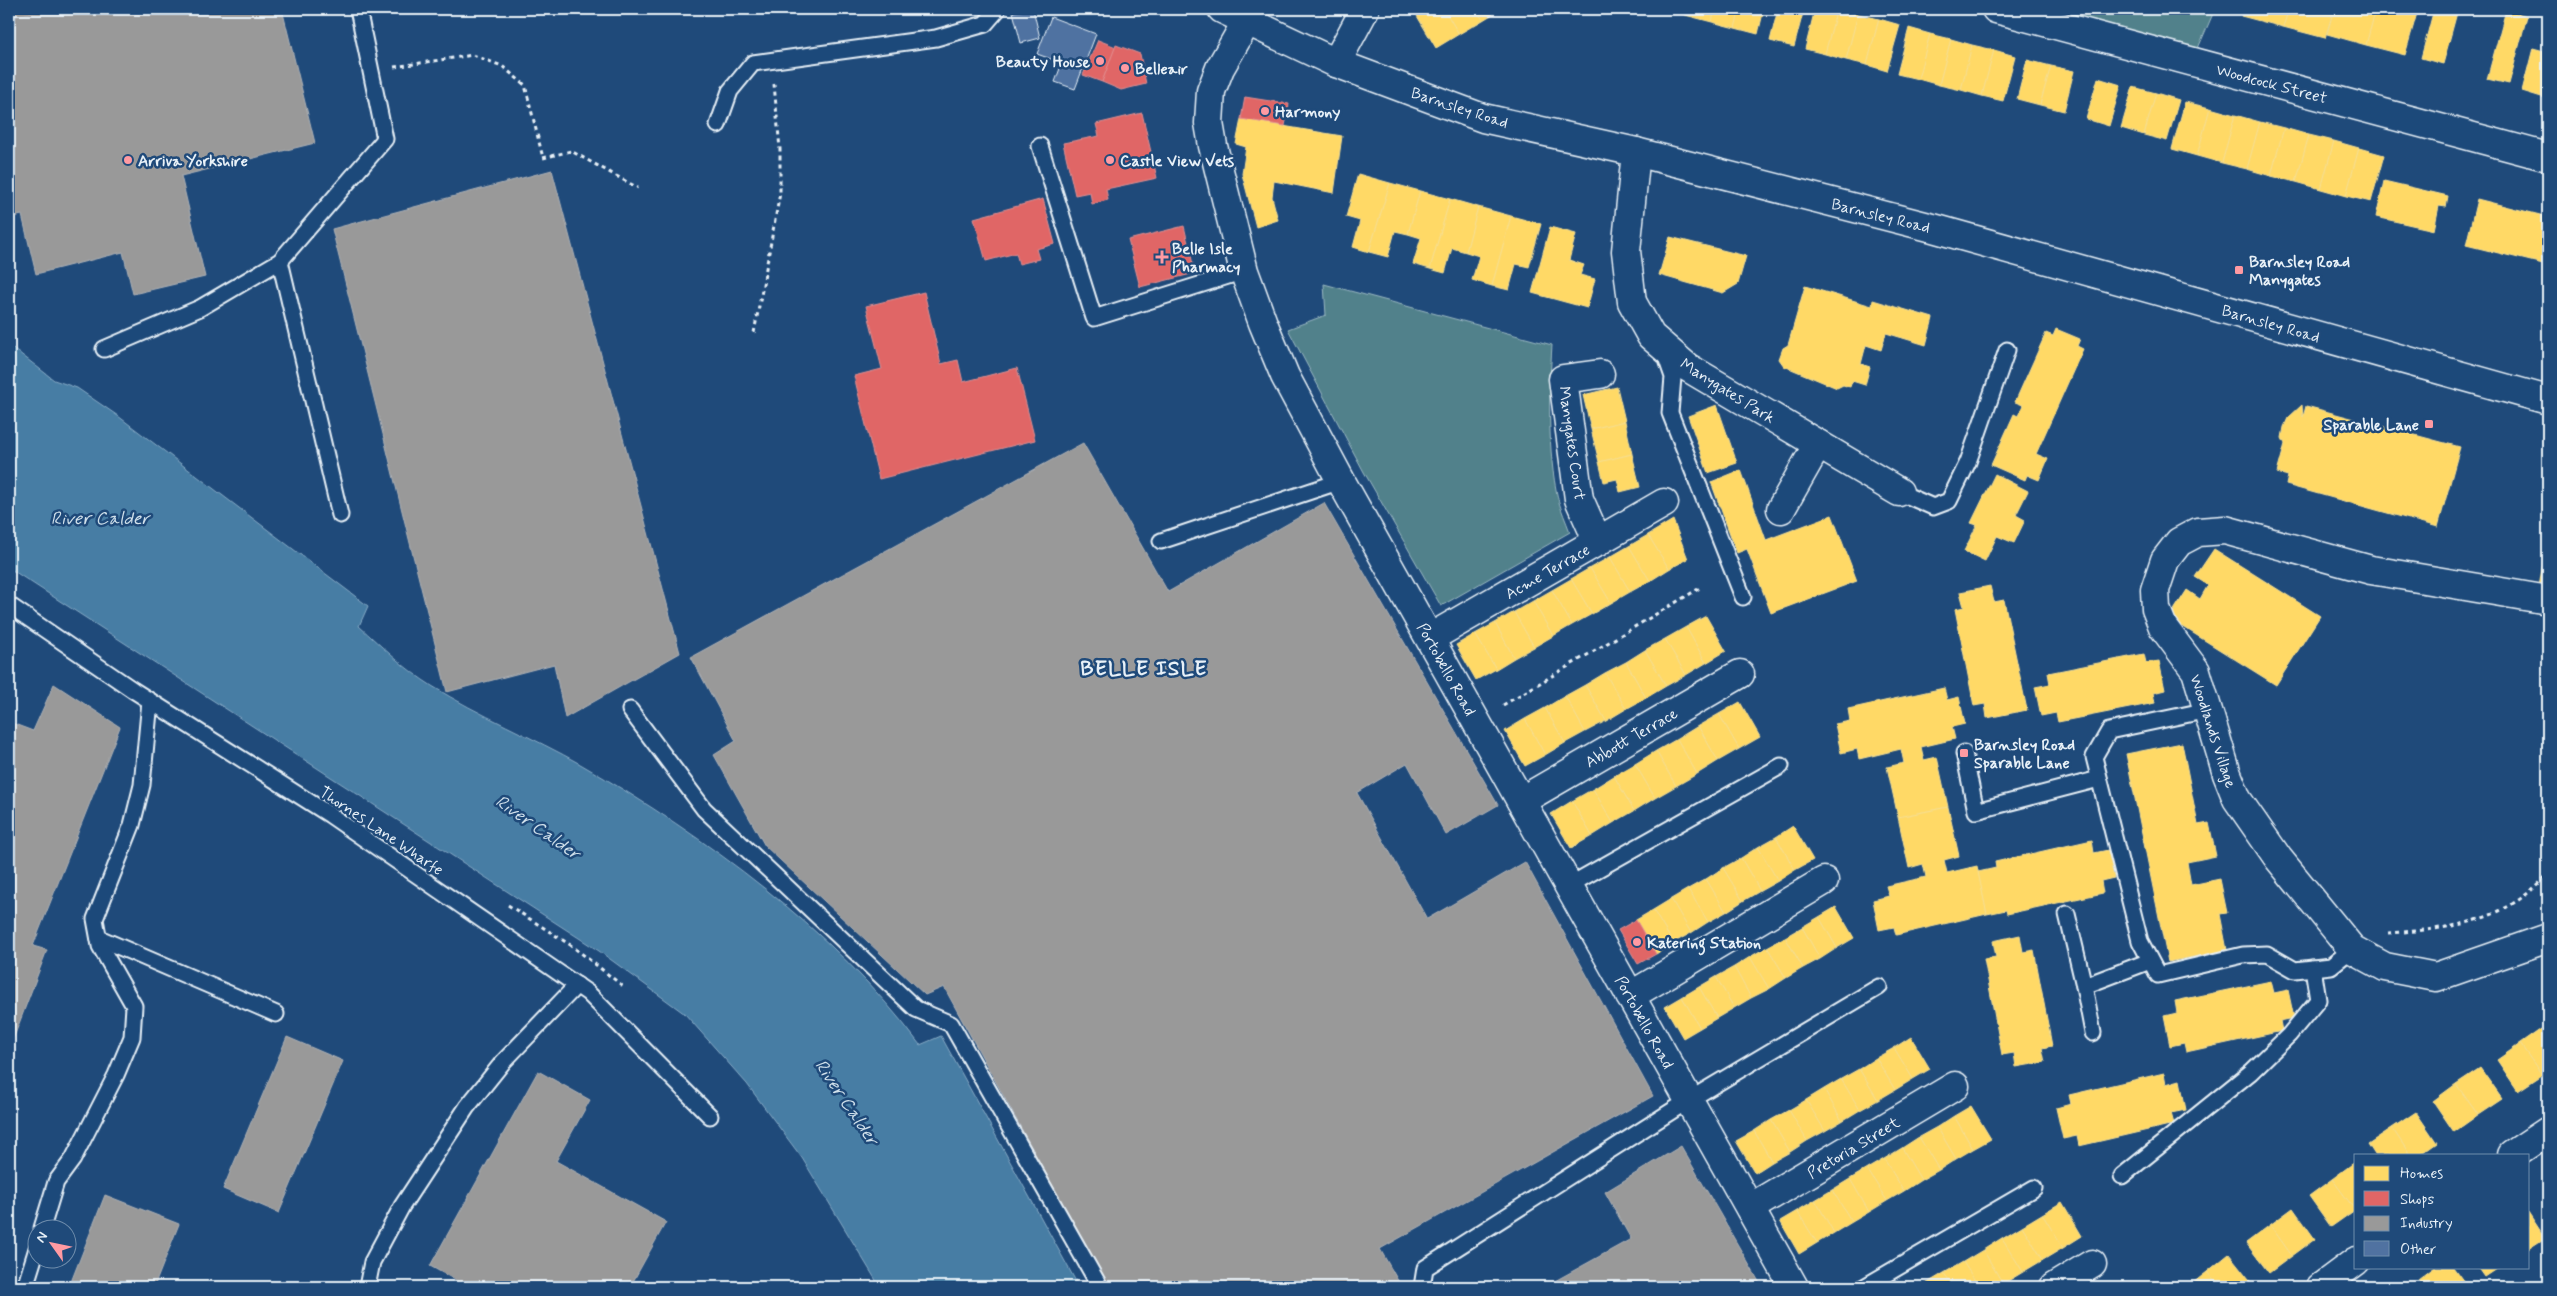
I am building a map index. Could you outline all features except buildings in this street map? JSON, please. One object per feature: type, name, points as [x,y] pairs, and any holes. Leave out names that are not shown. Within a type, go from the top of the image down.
[{"type":"street","name":"Barnsley Road","points":[[1222,9],[1336,63],[1483,118],[1636,152],[1942,230],[2548,400]]},
{"type":"street","points":[[1336,63],[1365,9]]},
{"type":"street","name":"Woodcock Street","points":[[1996,9],[2548,157]]},
{"type":"street","name":"Portobello Road","points":[[1247,21],[1220,68],[1211,91],[1209,106],[1213,146],[1244,271],[1285,376],[1341,481],[1794,1287]]},
{"type":"street","name":"Manygates Park","points":[[1636,152],[1626,251],[1632,302],[1651,336],[1687,368],[1899,492]]},
{"type":"street","name":"Manygates Court","points":[[1598,542],[1578,499],[1563,379],[1600,374]]},
{"type":"street","points":[[1781,509],[1818,444]]},
{"type":"street","name":"Acme Terrace","points":[[1430,638],[1664,503]]},
{"type":"street","name":"Woodlands Village","points":[[2548,600],[2371,570],[2225,530],[2198,532],[2179,542],[2165,560],[2155,590],[2156,609],[2163,627],[2196,671],[2227,774],[2237,798],[2278,858],[2346,942],[2385,967],[2436,977],[2548,938]]},
{"type":"street","name":"Abbott Terrace","points":[[1521,801],[1740,674]]},
{"type":"street","points":[[1630,996],[1824,881]]},
{"type":"street","name":"Pretoria Street","points":[[1750,1208],[1955,1086]]},
{"type":"street","points":[[2514,1154],[2548,1132]]},
{"type":"street","points":[[2321,1287],[2354,1262]]},
{"type":"street","points":[[2054,1287],[2092,1264]]},
{"type":"lane","points":[[104,349],[200,308],[280,261],[385,139],[358,9]]},
{"type":"lane","points":[[718,125],[730,90],[753,63],[936,38],[985,24],[998,9]]},
{"type":"lane","points":[[1040,146],[1094,318],[1244,271]]},
{"type":"lane","points":[[280,261],[340,515]]},
{"type":"lane","points":[[1662,346],[1673,377],[1670,413],[1743,597]]},
{"type":"lane","points":[[1899,492],[1933,507],[1949,501],[1968,462],[2007,350]]},
{"type":"lane","points":[[1161,541],[1341,481]]},
{"type":"lane","name":"Thornes Lane Wharfe","points":[[9,605],[150,701],[330,815],[588,993],[710,1116]]},
{"type":"lane","points":[[45,1218],[56,1182],[74,1159],[132,1037],[134,1006],[100,946],[94,919],[132,825],[142,786],[150,701]]},
{"type":"lane","points":[[630,710],[704,809],[916,1009],[951,1024],[1100,1287]]},
{"type":"lane","points":[[2208,710],[2109,731],[2094,756],[2140,941],[2158,975],[2242,955],[2267,954],[2295,970],[2331,966],[2346,942]]},
{"type":"lane","points":[[1964,753],[1976,811],[2099,779]]},
{"type":"lane","points":[[1568,886],[1781,766]]},
{"type":"lane","points":[[2067,914],[2093,1033]]},
{"type":"lane","points":[[99,938],[276,1014]]},
{"type":"lane","points":[[2084,986],[2150,961]]},
{"type":"lane","points":[[2122,1176],[2251,1072],[2289,1035],[2318,1000],[2313,968]]},
{"type":"lane","points":[[366,1287],[372,1262],[402,1206],[467,1107],[503,1062],[577,985]]},
{"type":"lane","points":[[1422,1287],[1425,1268],[1689,1100],[1878,986]]},
{"type":"lane","points":[[1864,1287],[2034,1188]]},
{"type":"lane","points":[[25,1287],[31,1268]]},
{"type":"path","points":[[371,71],[473,55],[502,66],[525,85],[543,158],[571,151],[638,188]]},
{"type":"path","points":[[754,333],[780,193],[780,149],[772,61]]},
{"type":"path","points":[[1476,721],[1700,588]]},
{"type":"path","points":[[2346,942],[2420,931],[2489,917],[2519,902],[2548,874]]},
{"type":"green space","points":[[1996,9],[2215,9],[2192,62]]},
{"type":"green space","points":[[1324,284],[1552,345],[1550,442],[1558,499],[1570,532],[1441,606],[1364,472],[1288,329],[1326,315]]},
{"type":"water","name":"River Calder","points":[[9,345],[54,380],[77,388],[118,416],[368,606],[359,626],[412,672],[450,697],[582,765],[675,823],[766,889],[808,925],[849,963],[886,1003],[920,1045],[941,1036],[1079,1287],[880,1287],[802,1158],[747,1084],[685,1014],[599,951],[9,568]]},
{"type":"place","name":"Beauty House","points":[[1100,61]]},
{"type":"place","name":"Belleair","points":[[1125,68]]},
{"type":"place","name":"Harmony","points":[[1265,111]]},
{"type":"place","name":"Arriva Yorkshire","points":[[128,160]]},
{"type":"place","name":"Castle View Vets","points":[[1110,160]]},
{"type":"place","name":"Belle Isle Pharmacy","points":[[1162,257]]},
{"type":"place","name":"Barnsley Road Manygates","points":[[2239,270]]},
{"type":"place","name":"Sparable Lane","points":[[2429,424]]},
{"type":"place","name":"Barnsley Road Sparable Lane","points":[[1964,753]]},
{"type":"place","name":"Katering Station","points":[[1637,942]]},
{"type":"district","name":"BELLE ISLE","points":[[1144,668]]}]
